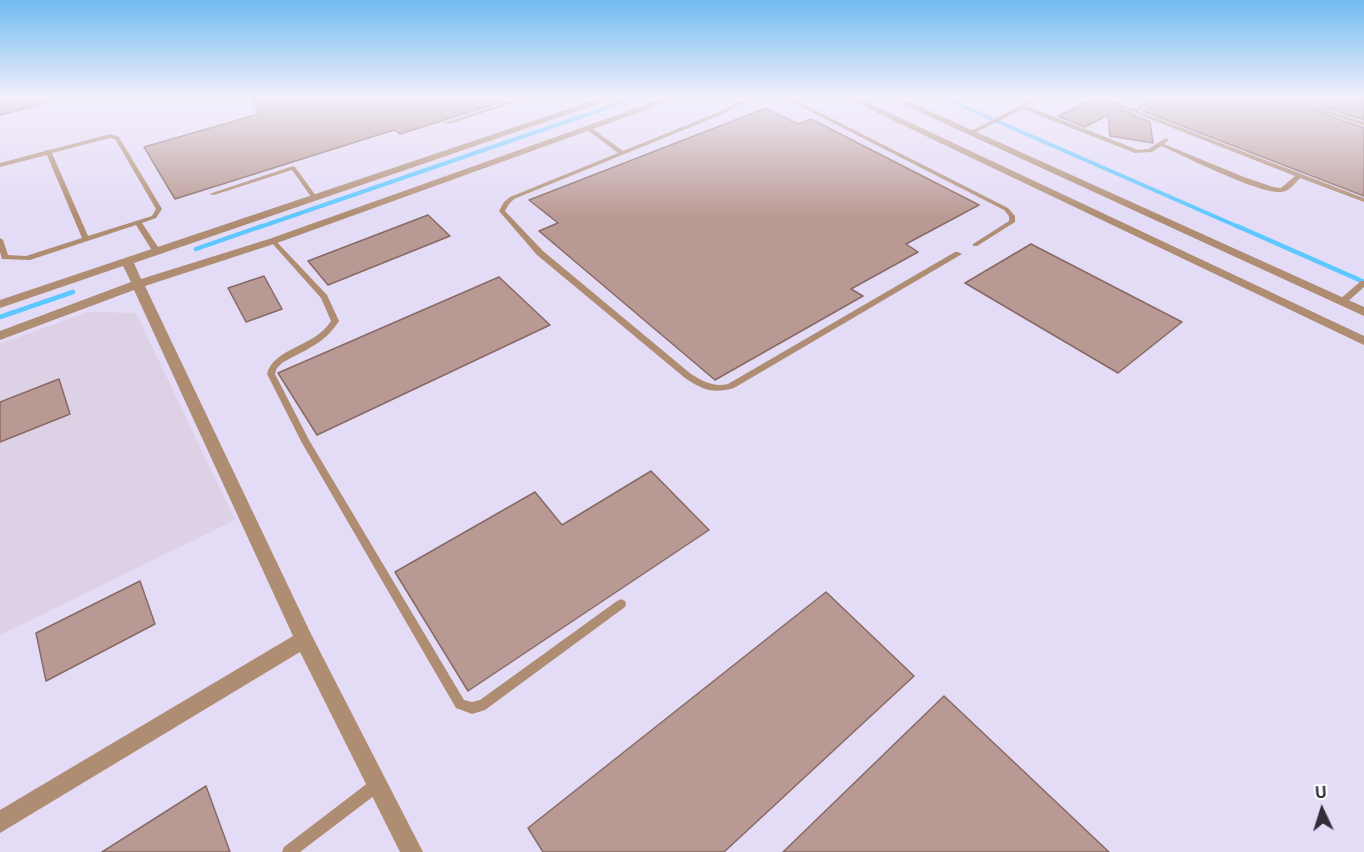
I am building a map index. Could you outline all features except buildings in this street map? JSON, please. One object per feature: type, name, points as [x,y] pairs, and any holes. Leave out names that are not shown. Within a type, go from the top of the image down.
[{"type":"street","points":[[0,304],[491,138]]},
{"type":"street","points":[[0,336],[138,284],[273,241],[561,138]]},
{"type":"street","points":[[935,138],[1364,341]]},
{"type":"street","points":[[992,138],[1364,312]]},
{"type":"street","points":[[127,261],[304,640],[412,852]]},
{"type":"street","points":[[0,822],[304,640]]},
{"type":"lane","points":[[0,165],[99,138],[117,138],[159,209],[154,217],[27,258],[5,257],[0,240]]},
{"type":"lane","points":[[601,138],[622,153]]},
{"type":"lane","points":[[660,138],[512,198],[502,211],[540,253],[688,376],[711,389],[718,390],[731,386],[958,254]]},
{"type":"lane","points":[[865,138],[1006,209],[1012,216],[1012,222],[975,245]]},
{"type":"lane","points":[[1103,138],[1131,150],[1144,152],[1163,142],[1261,185],[1280,190],[1285,189],[1299,175]]},
{"type":"lane","points":[[1203,138],[1364,200]]},
{"type":"lane","points":[[48,152],[86,239]]},
{"type":"lane","points":[[212,194],[293,168],[314,197]]},
{"type":"lane","points":[[138,222],[156,250]]},
{"type":"lane","points":[[273,241],[324,297],[335,321],[331,331],[314,344],[275,362],[270,368],[271,374],[305,441],[460,704],[469,709],[476,709],[621,604]]},
{"type":"lane","points":[[1342,302],[1364,284]]},
{"type":"lane","points":[[289,852],[378,784]]},
{"type":"shaded area","points":[[88,312],[136,313],[235,520],[0,635],[0,344]]},
{"type":"waterway","points":[[257,228],[519,138]]},
{"type":"waterway","points":[[1035,138],[1241,228]]},
{"type":"waterway","points":[[196,249],[262,226]]},
{"type":"waterway","points":[[1237,226],[1364,282]]},
{"type":"waterway","points":[[0,317],[73,292]]}]
